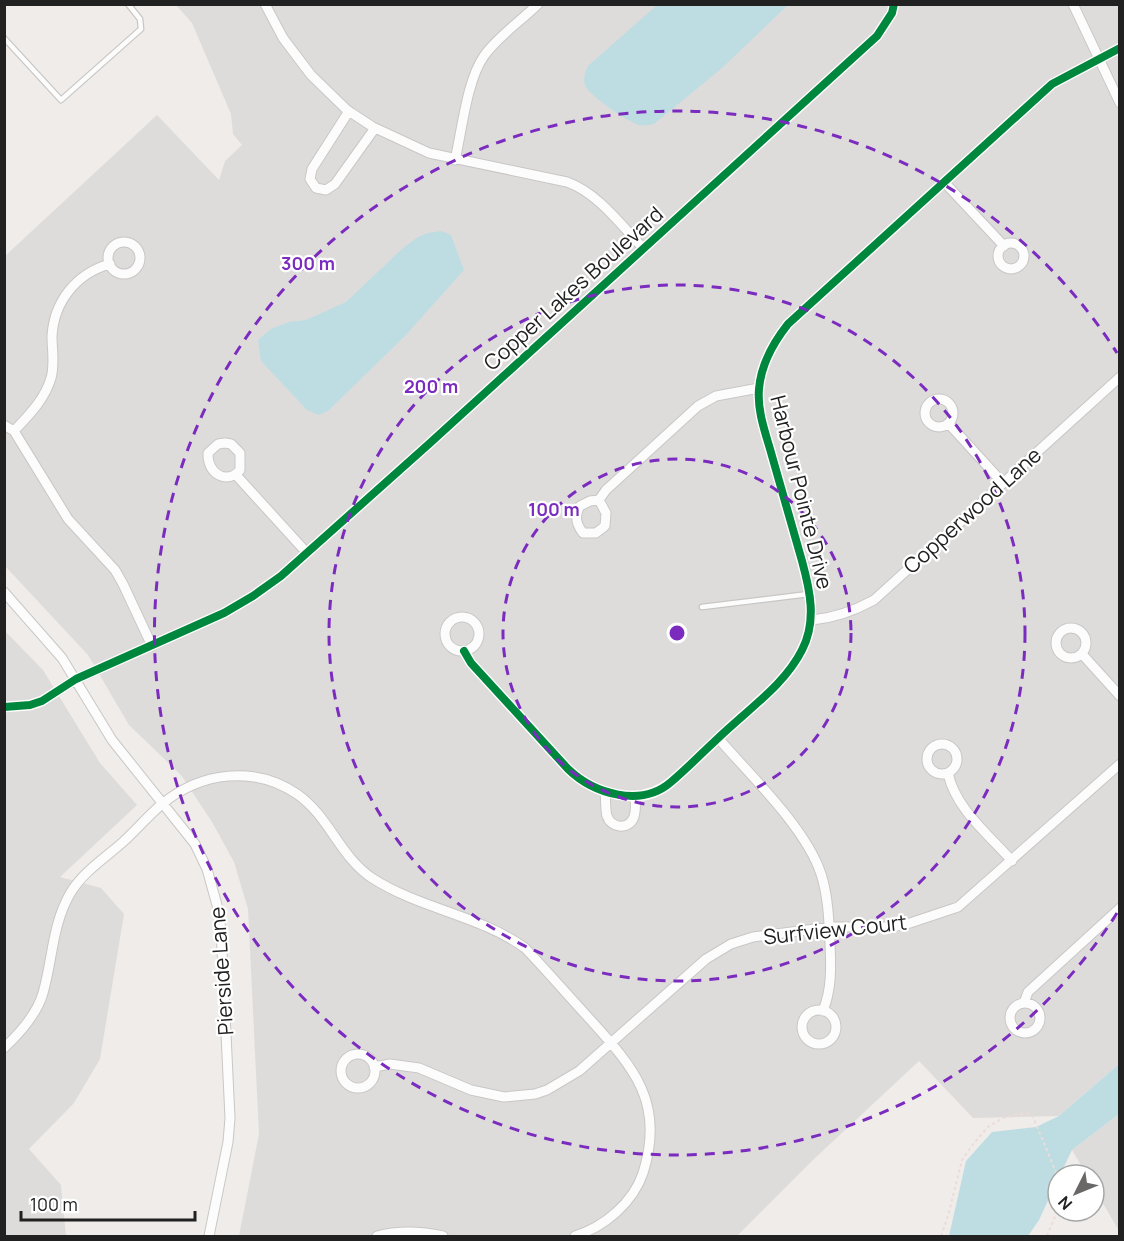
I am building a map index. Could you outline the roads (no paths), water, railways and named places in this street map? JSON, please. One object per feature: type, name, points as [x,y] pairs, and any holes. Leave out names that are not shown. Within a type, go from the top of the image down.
[{"type":"street","points":[[265,4],[283,38],[310,75],[349,111],[375,128],[429,153],[582,187],[643,248]]},
{"type":"street","points":[[455,160],[471,85],[478,65],[485,54],[538,4]]},
{"type":"street","name":"Copper Lakes Boulevard","points":[[4,706],[30,705],[42,701],[76,679],[224,613],[253,596],[307,553],[877,36],[892,13],[894,4]]},
{"type":"street","points":[[1073,4],[1119,103]]},
{"type":"street","name":"Harbour Pointe Drive","points":[[464,651],[471,663],[580,780],[605,792],[618,795],[635,795],[655,791],[667,785],[782,679],[803,648],[812,620],[810,594],[759,406],[759,388],[769,353],[775,341],[788,324],[1052,84],[1119,48]]},
{"type":"street","points":[[349,111],[312,169],[310,179],[316,188],[326,190],[335,183],[375,128]]},
{"type":"street","points":[[945,183],[1004,246]]},
{"type":"street","points":[[14,431],[39,404],[52,376],[52,336],[60,305],[77,281],[87,273],[110,264]]},
{"type":"street","name":"Copperwood Lane","points":[[812,620],[855,611],[874,600],[1119,376]]},
{"type":"street","points":[[599,500],[606,490],[698,406],[716,396],[759,388]]},
{"type":"street","points":[[949,424],[1002,483]]},
{"type":"street","points":[[4,425],[14,431],[68,519],[115,570],[152,646]]},
{"type":"street","points":[[236,475],[307,553]]},
{"type":"street","name":"Pierside Lane","points":[[4,592],[62,658],[112,740],[195,844],[207,869],[221,929],[230,1118],[228,1142],[209,1236]]},
{"type":"street","points":[[1082,654],[1119,696]]},
{"type":"street","points":[[718,738],[785,815],[806,843],[821,873],[830,927],[831,984],[822,1011]]},
{"type":"street","name":"Surfview Court","points":[[374,1067],[390,1064],[419,1068],[471,1090],[504,1096],[535,1094],[558,1085],[579,1071],[612,1043],[706,959],[731,944],[753,937],[830,927],[892,927],[940,914],[958,906],[1012,861],[1119,764]]},
{"type":"street","points":[[948,773],[951,789],[959,801],[1012,861]]},
{"type":"street","points":[[4,1048],[27,1022],[43,994],[57,918],[71,891],[83,877],[163,803],[198,782],[235,775],[259,778],[283,786],[308,803],[345,852],[369,876],[388,888],[511,938],[525,948],[631,1067],[649,1113],[651,1134],[641,1179],[614,1215],[593,1229],[575,1236]]},
{"type":"street","points":[[605,792],[607,816],[613,824],[620,826],[630,824],[633,820],[635,795]]},
{"type":"street","points":[[1024,1003],[1028,992],[1119,908]]},
{"type":"street","points":[[377,1236],[398,1232],[422,1232],[443,1236]]},
{"type":"lane","points":[[4,38],[58,98],[63,99],[141,29],[140,20],[128,4]]},
{"type":"lane","points":[[702,607],[810,594]]},
{"type":"water","points":[[657,5],[788,5],[722,68],[654,124],[641,125],[618,114],[593,95],[585,85],[584,77],[588,66]]},
{"type":"water","points":[[441,231],[451,235],[464,270],[405,336],[328,411],[319,415],[307,410],[261,361],[258,340],[271,329],[289,322],[306,320],[346,302],[403,248],[418,237]]},
{"type":"water","points":[[1119,1064],[1119,1114],[1072,1150],[1066,1163],[1046,1163],[1046,1205],[1028,1236],[949,1236],[966,1161],[992,1132],[1036,1127],[1059,1116]]}]
